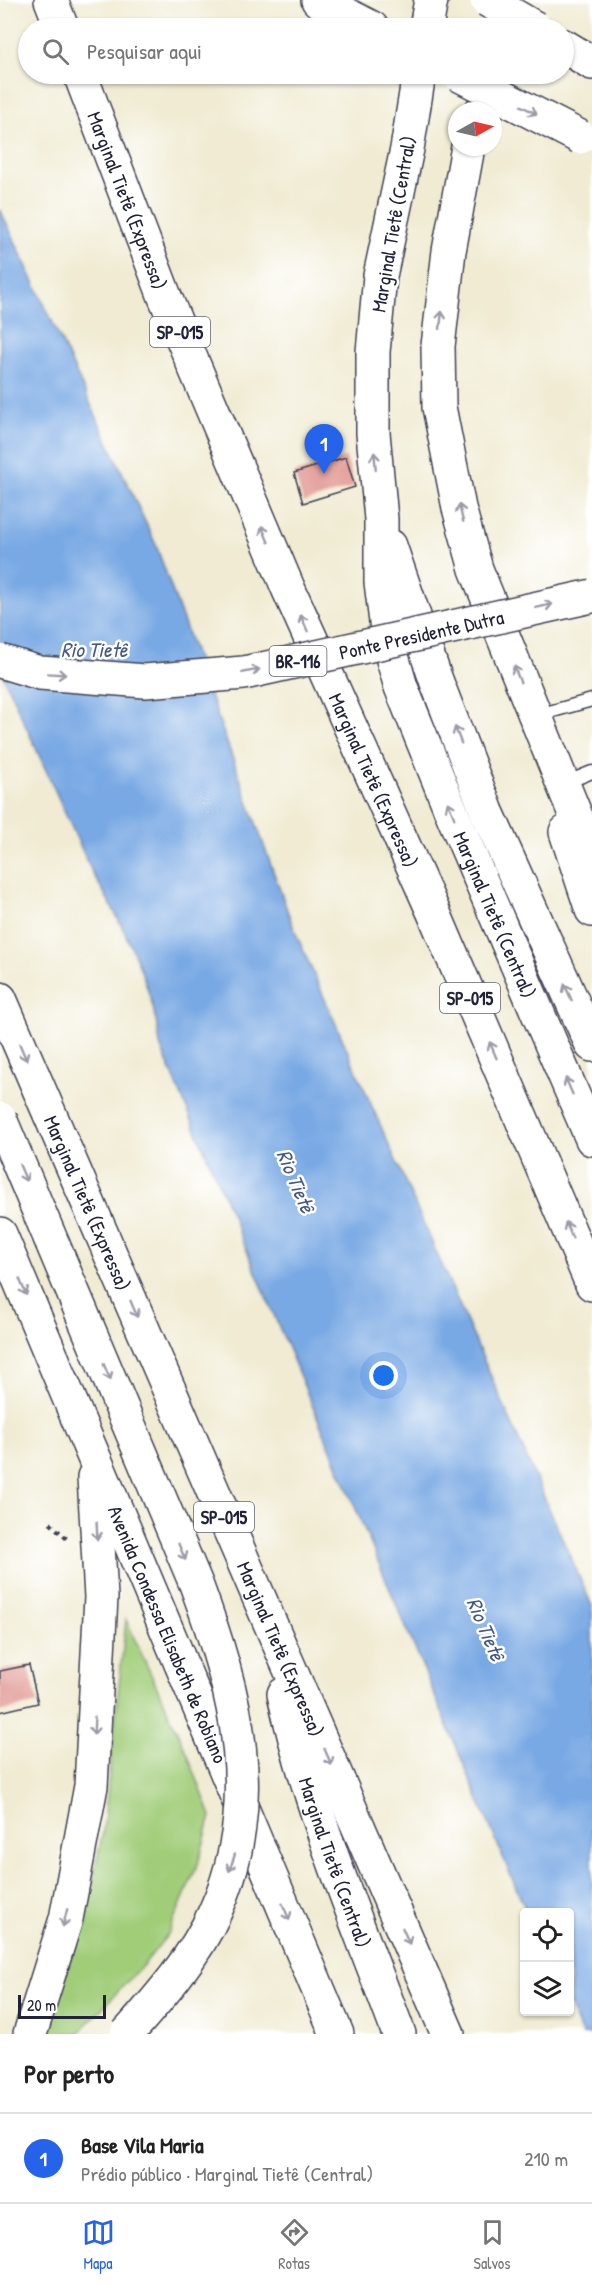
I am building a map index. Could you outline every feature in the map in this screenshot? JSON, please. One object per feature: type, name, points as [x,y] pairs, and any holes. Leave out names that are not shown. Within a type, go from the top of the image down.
[{"type":"highway","points":[[51,0],[58,18]]},
{"type":"highway","points":[[318,0],[353,18]]},
{"type":"highway","points":[[428,18],[431,0]]},
{"type":"highway","points":[[487,0],[518,18],[525,0]]},
{"type":"highway","points":[[574,52],[592,63]]},
{"type":"highway","name":"Marginal Tietê (Expressa)","points":[[84,84],[165,297],[243,480],[439,924],[592,1284]]},
{"type":"highway","name":"Marginal Tietê (Central)","points":[[417,84],[407,149],[380,276],[372,352],[373,433],[381,519],[381,582],[389,646],[401,687],[592,1139]]},
{"type":"highway","points":[[477,84],[586,140]]},
{"type":"highway","points":[[486,102],[493,84]]},
{"type":"highway","points":[[466,156],[449,251],[438,346],[439,407],[459,508],[476,569],[534,717],[578,777],[592,856]]},
{"type":"highway","name":"Marginal Tietê (Central)","points":[[381,519],[436,680],[487,812],[592,1045]]},
{"type":"highway","name":"Ponte Presidente Dutra","points":[[0,661],[40,673],[145,681],[244,673],[592,596]]},
{"type":"highway","points":[[578,777],[560,796],[562,821],[592,910]]},
{"type":"highway","name":"Marginal Tietê (Expressa)","points":[[0,999],[448,2034]]},
{"type":"highway","points":[[0,1119],[196,1584],[221,1652],[237,1725],[242,1791],[236,1854],[214,1913],[168,1988],[127,2034]]},
{"type":"highway","name":"Avenida Condessa Elisabeth de Robiano","points":[[0,1233],[337,2034]]},
{"type":"highway","points":[[30,2034],[66,1919],[91,1786],[100,1597],[93,1452]]},
{"type":"highway","name":"Marginal Tietê (Central)","points":[[267,1616],[294,1737],[331,1854],[399,2034]]},
{"type":"lane","points":[[534,717],[592,700]]},
{"type":"green space","points":[[126,1620],[187,1753],[211,1816],[198,1864],[168,1934],[144,1964],[78,2034],[47,2034],[87,1904],[103,1832]]},
{"type":"water","name":"Rio Tietê","points":[[0,209],[156,545],[294,929],[592,1606],[592,2034],[582,2034],[574,2015],[574,1908],[525,1908],[519,1895],[160,1045],[151,1001],[135,955],[92,872],[0,669]]},
{"type":"building","points":[[346,457],[355,487],[303,503],[294,473]]},
{"type":"building","points":[[29,1665],[38,1703],[0,1712],[0,1671]]},
{"type":"place","name":"Base Vila Maria","points":[[324,474]]}]
